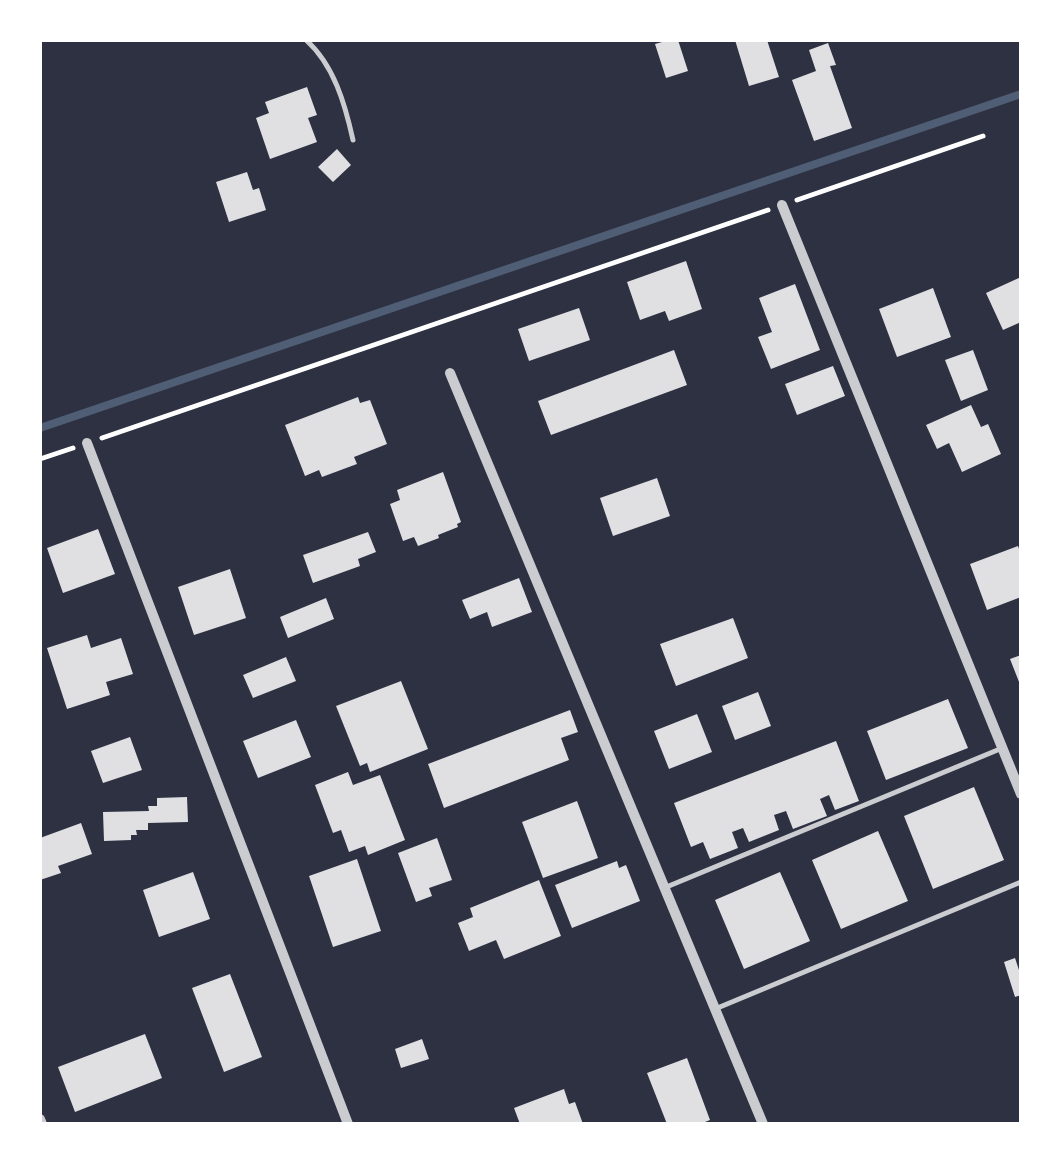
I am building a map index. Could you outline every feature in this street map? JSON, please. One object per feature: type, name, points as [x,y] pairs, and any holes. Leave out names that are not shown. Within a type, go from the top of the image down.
[{"type":"street","points":[[782,205],[1021,794]]},
{"type":"street","points":[[450,373],[763,1124]]},
{"type":"street","points":[[87,443],[348,1124]]},
{"type":"lane","points":[[306,40],[330,68],[354,140]]},
{"type":"lane","points":[[664,888],[1002,748]]},
{"type":"lane","points":[[715,1009],[1021,882]]},
{"type":"path","points":[[40,460],[984,136]]},
{"type":"building","points":[[678,40],[688,71],[666,78],[655,44]]},
{"type":"building","points":[[735,40],[767,40],[779,77],[749,86]]},
{"type":"building","points":[[828,43],[836,65],[830,66],[852,128],[814,141],[792,80],[816,71],[809,50]]},
{"type":"building","points":[[307,87],[317,115],[308,118],[317,142],[270,159],[256,118],[269,113],[265,102]]},
{"type":"building","points":[[337,149],[351,165],[333,182],[318,167]]},
{"type":"building","points":[[247,172],[253,190],[259,188],[266,210],[229,222],[216,182]]},
{"type":"building","points":[[686,261],[702,309],[669,321],[665,311],[640,320],[627,282]]},
{"type":"building","points":[[1021,277],[1021,322],[1003,330],[986,293]]},
{"type":"building","points":[[795,284],[820,350],[771,369],[758,337],[772,332],[759,298]]},
{"type":"building","points":[[933,288],[951,337],[897,357],[879,309]]},
{"type":"building","points":[[579,308],[590,340],[529,361],[518,329]]},
{"type":"building","points":[[674,350],[687,385],[551,435],[538,401]]},
{"type":"building","points":[[973,350],[988,390],[961,401],[945,360]]},
{"type":"building","points":[[833,366],[845,396],[797,415],[785,384]]},
{"type":"building","points":[[358,397],[360,403],[370,400],[387,444],[354,457],[357,464],[322,477],[319,470],[305,476],[285,425]]},
{"type":"building","points":[[971,405],[981,427],[988,424],[1001,454],[962,472],[949,443],[937,449],[926,425]]},
{"type":"building","points":[[443,472],[461,522],[438,535],[439,538],[418,546],[414,537],[403,541],[390,504],[400,500],[397,490]]},
{"type":"building","points":[[657,478],[670,516],[613,536],[600,498]]},
{"type":"building","points":[[98,529],[115,574],[63,593],[47,548]]},
{"type":"building","points":[[368,532],[376,552],[358,559],[360,566],[313,583],[303,555]]},
{"type":"building","points":[[1018,546],[1021,597],[987,610],[970,564]]},
{"type":"building","points":[[230,569],[246,618],[194,635],[178,587]]},
{"type":"building","points":[[519,578],[532,612],[492,627],[487,612],[470,619],[462,600]]},
{"type":"building","points":[[326,598],[334,619],[288,638],[280,617]]},
{"type":"building","points":[[733,618],[748,658],[676,686],[660,644]]},
{"type":"building","points":[[87,635],[91,648],[121,638],[133,674],[106,682],[110,695],[67,709],[47,648]]},
{"type":"building","points":[[1021,655],[1021,687],[1010,659]]},
{"type":"building","points":[[286,657],[296,681],[253,698],[243,675]]},
{"type":"building","points":[[401,681],[428,749],[370,772],[367,763],[360,766],[336,706]]},
{"type":"building","points":[[758,692],[771,726],[735,740],[722,706]]},
{"type":"building","points":[[948,699],[968,748],[886,780],[867,731]]},
{"type":"building","points":[[570,710],[578,732],[561,738],[569,760],[444,808],[428,764]]},
{"type":"building","points":[[697,714],[712,752],[669,769],[654,731]]},
{"type":"building","points":[[296,720],[311,757],[258,778],[243,741]]},
{"type":"building","points":[[130,737],[142,770],[103,783],[91,751]]},
{"type":"building","points":[[836,741],[859,801],[835,810],[829,795],[820,799],[827,816],[793,829],[786,811],[774,815],[779,830],[749,842],[743,828],[732,832],[738,848],[710,859],[703,842],[691,847],[674,803]]},
{"type":"building","points":[[348,772],[353,785],[380,775],[405,840],[368,855],[365,846],[349,852],[341,830],[333,833],[315,785]]},
{"type":"building","points":[[974,787],[1004,860],[933,889],[904,816]]},
{"type":"building","points":[[187,797],[188,822],[148,823],[148,830],[136,830],[137,835],[131,835],[131,840],[104,841],[103,812],[149,811],[148,806],[157,806],[157,798]]},
{"type":"building","points":[[577,801],[598,858],[543,878],[522,822]]},
{"type":"building","points":[[81,823],[92,854],[58,866],[61,873],[40,880],[40,838]]},
{"type":"building","points":[[878,831],[908,901],[841,929],[812,860]]},
{"type":"building","points":[[437,838],[452,880],[429,888],[432,896],[416,902],[398,853]]},
{"type":"building","points":[[357,859],[381,931],[333,947],[309,876]]},
{"type":"building","points":[[617,861],[619,868],[626,865],[640,901],[572,928],[555,885]]},
{"type":"building","points":[[193,872],[210,919],[159,937],[143,890]]},
{"type":"building","points":[[780,872],[810,941],[744,969],[715,900]]},
{"type":"building","points":[[539,880],[561,936],[504,959],[496,940],[469,951],[458,923],[473,917],[470,908]]},
{"type":"building","points":[[1015,958],[1021,969],[1021,995],[1015,997],[1004,962]]},
{"type":"building","points":[[230,974],[262,1057],[224,1072],[192,988]]},
{"type":"building","points":[[145,1034],[162,1078],[75,1112],[58,1067]]},
{"type":"building","points":[[422,1039],[429,1059],[401,1068],[395,1049]]},
{"type":"building","points":[[687,1058],[710,1120],[700,1124],[667,1124],[647,1073]]},
{"type":"building","points":[[564,1089],[569,1104],[575,1102],[583,1124],[520,1124],[514,1108]]},
{"type":"waterway","points":[[40,428],[1021,94]]}]
